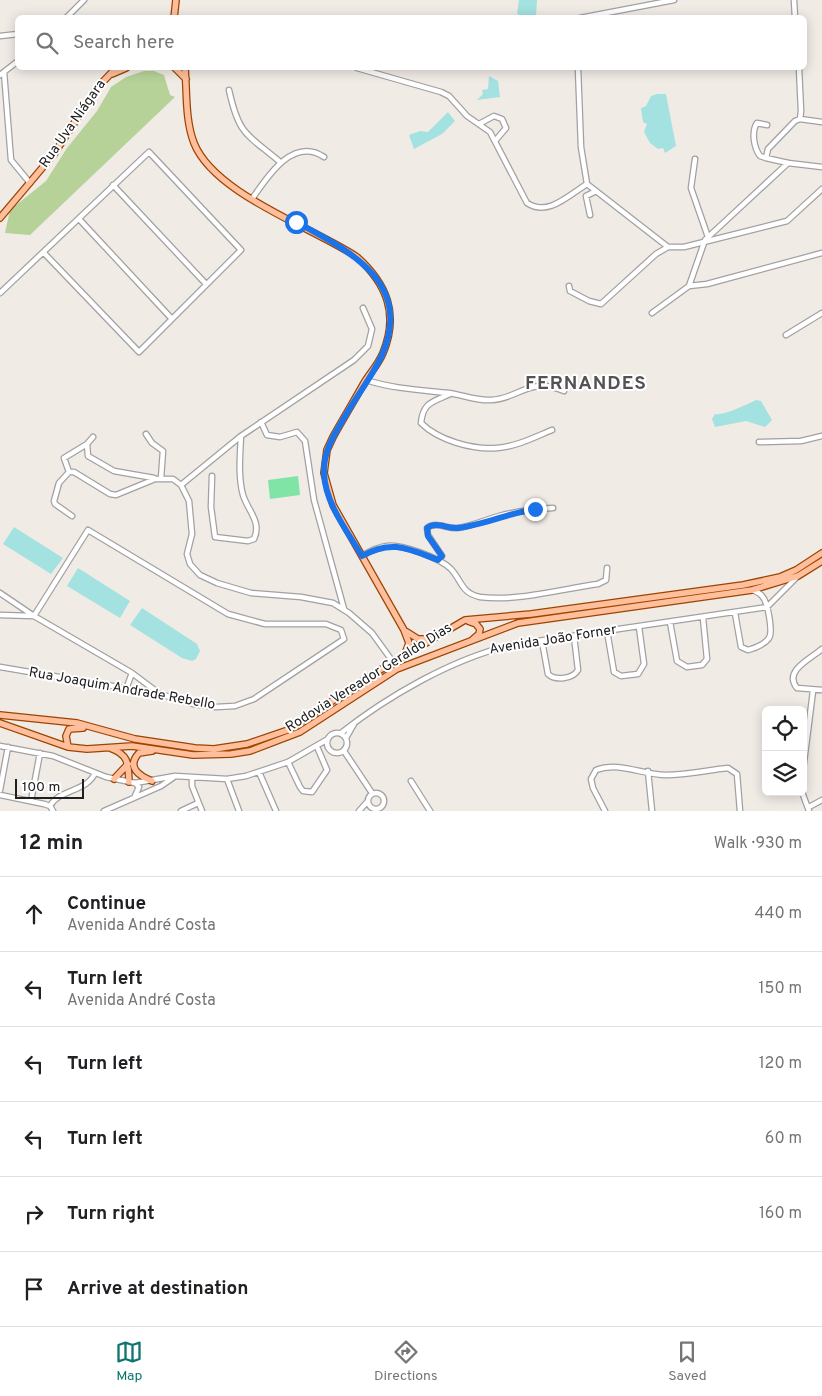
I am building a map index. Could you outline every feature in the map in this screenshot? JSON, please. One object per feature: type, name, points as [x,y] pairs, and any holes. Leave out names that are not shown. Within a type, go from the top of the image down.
[{"type":"main road","points":[[174,15],[176,0]]},
{"type":"main road","name":"Rua Uva Niágara","points":[[0,218],[54,154],[97,88],[114,70]]},
{"type":"main road","name":"Rua Uva Niágara","points":[[108,76],[122,70]]},
{"type":"main road","points":[[177,70],[186,79]]},
{"type":"main road","points":[[184,70],[190,129],[198,153],[220,175],[252,199],[351,253],[368,267],[384,289],[390,312],[389,332],[383,354],[366,380],[327,450],[324,473],[332,505],[404,630],[409,646],[404,655]]},
{"type":"main road","name":"Rodovia Vereador Geraldo Dias","points":[[0,714],[62,721],[135,738],[195,748],[214,749],[247,744],[288,730],[404,655],[465,620],[531,614],[743,585],[788,573],[822,553]]},
{"type":"main road","name":"Rodovia Vereador Geraldo Dias","points":[[0,723],[68,747],[87,749],[132,746],[193,756],[213,756],[250,751],[300,732],[397,669],[417,659],[463,645],[534,619],[752,590],[798,576],[822,561]]},
{"type":"main road","points":[[463,645],[477,637],[480,632],[476,624],[465,620]]},
{"type":"main road","points":[[404,630],[418,639],[430,639]]},
{"type":"main road","points":[[68,747],[66,736],[68,729],[92,728]]},
{"type":"main road","points":[[108,747],[122,753],[128,764],[132,782]]},
{"type":"main road","points":[[149,782],[135,772],[136,757],[143,751],[163,750]]},
{"type":"main road","points":[[114,779],[123,772],[128,764]]},
{"type":"street","points":[[69,15],[84,0]]},
{"type":"street","points":[[596,15],[674,0]]},
{"type":"street","points":[[794,0],[796,15]]},
{"type":"street","points":[[0,36],[15,35]]},
{"type":"street","points":[[15,64],[2,74],[11,160],[30,183]]},
{"type":"street","points":[[363,70],[441,92],[449,96],[467,116],[490,132],[527,203],[532,206],[544,209],[586,184]]},
{"type":"street","points":[[578,70],[581,147],[586,184],[671,248]]},
{"type":"street","points":[[799,70],[800,119]]},
{"type":"street","points":[[229,90],[241,128],[249,138],[280,162]]},
{"type":"street","points":[[479,124],[494,116],[502,119],[506,128],[495,141]]},
{"type":"street","points":[[767,159],[768,149],[795,121],[800,119],[822,122]]},
{"type":"street","points":[[767,125],[757,123],[754,132],[757,152],[760,156],[788,163],[822,167]]},
{"type":"street","points":[[252,199],[280,162],[300,152],[313,151],[324,157]]},
{"type":"street","points":[[0,293],[149,152],[241,250],[138,352],[44,253]]},
{"type":"street","points":[[695,159],[691,188],[707,239]]},
{"type":"street","points":[[689,286],[707,239],[788,163]]},
{"type":"street","points":[[113,185],[206,284]]},
{"type":"street","points":[[569,286],[570,291],[578,297],[600,304],[656,254],[671,248],[787,221],[822,189]]},
{"type":"street","points":[[590,215],[586,196],[596,191]]},
{"type":"street","points":[[79,219],[172,319]]},
{"type":"street","points":[[652,313],[689,286],[707,284],[822,252]]},
{"type":"street","points":[[181,485],[240,436],[354,360],[368,346],[372,329],[363,308]]},
{"type":"street","points":[[786,335],[822,313]]},
{"type":"street","points":[[366,380],[411,390],[451,393],[484,400],[494,400],[530,387],[554,386],[564,390]]},
{"type":"street","points":[[451,393],[429,403],[422,411],[421,422],[428,429],[451,441],[497,448],[522,442],[552,430]]},
{"type":"street","points":[[261,422],[267,435],[280,437],[297,432],[304,441],[314,500],[344,609]]},
{"type":"street","points":[[146,434],[152,443],[163,451],[161,478]]},
{"type":"street","points":[[212,476],[211,507],[215,537],[248,541],[254,539],[256,524],[243,496],[240,436]]},
{"type":"street","points":[[759,442],[801,441],[822,436]]},
{"type":"street","points":[[69,472],[64,458],[87,444],[94,437]]},
{"type":"street","points":[[87,444],[88,456],[98,464],[114,470],[155,479]]},
{"type":"street","points":[[69,472],[74,472],[110,494],[116,494],[155,479],[173,479],[181,485],[189,501],[192,534],[188,554],[190,564],[200,574],[217,583],[251,593],[301,597],[333,603],[344,609],[372,633],[393,662]]},
{"type":"street","points":[[69,472],[55,490],[54,501],[72,516]]},
{"type":"street","points":[[438,560],[442,556],[428,536],[427,528],[430,526],[462,527],[520,511],[553,508]]},
{"type":"street","name":"Rua Joaquim Andrade Rebello","points":[[0,667],[160,694],[193,704],[216,707],[235,706],[254,699],[344,639],[341,630],[330,624],[265,624],[228,614],[88,530],[34,616]]},
{"type":"street","points":[[362,556],[387,546],[397,546],[438,560],[451,570],[466,592],[482,597],[512,597],[598,584],[606,580],[607,568]]},
{"type":"street","points":[[767,607],[798,576]]},
{"type":"street","points":[[735,613],[739,643],[748,650],[765,641],[770,636],[767,607],[762,596],[752,590]]},
{"type":"street","points":[[0,593],[34,616],[132,673],[160,694]]},
{"type":"street","name":"Avenida João Forner","points":[[341,734],[356,722],[438,671],[485,651],[767,607]]},
{"type":"street","points":[[0,615],[34,616]]},
{"type":"street","points":[[670,622],[677,661],[687,667],[702,665],[707,659],[703,618]]},
{"type":"street","points":[[607,631],[614,672],[621,676],[638,674],[644,664],[639,627]]},
{"type":"street","points":[[542,641],[548,674],[555,678],[572,676],[578,670],[574,636]]},
{"type":"street","points":[[822,648],[794,671],[792,678],[797,688],[812,691],[822,690]]},
{"type":"street","points":[[126,689],[132,673]]},
{"type":"street","points":[[805,751],[812,691]]},
{"type":"street","name":"Avenida João Forner","points":[[346,738],[356,722]]},
{"type":"street","points":[[0,746],[40,753],[114,779],[132,782],[149,782],[175,776],[227,779],[259,772],[288,762],[316,749],[333,734],[341,734],[346,738],[347,745],[344,750],[335,753],[328,748],[316,749]]},
{"type":"street","points":[[328,739],[328,748]]},
{"type":"street","points":[[0,790],[8,747]]},
{"type":"street","points":[[288,762],[300,787],[308,792],[312,792],[327,770],[316,749]]},
{"type":"street","points":[[344,750],[365,784],[372,793],[381,794],[384,803],[380,808],[360,810]]},
{"type":"street","points":[[31,801],[40,753]]},
{"type":"street","points":[[605,811],[593,788],[591,779],[596,770],[617,767],[662,775],[728,768],[736,774],[740,811]]},
{"type":"street","points":[[648,771],[652,811]]},
{"type":"street","points":[[259,772],[276,811]]},
{"type":"street","points":[[50,806],[59,797],[87,783],[95,773]]},
{"type":"street","points":[[104,811],[169,782],[175,776]]},
{"type":"street","points":[[192,777],[192,786],[202,811]]},
{"type":"street","points":[[227,779],[239,811]]},
{"type":"street","points":[[411,781],[430,811]]},
{"type":"street","points":[[132,782],[139,790],[134,798]]},
{"type":"street","points":[[145,793],[149,782]]},
{"type":"street","points":[[360,810],[372,793]]},
{"type":"street","points":[[0,795],[50,806],[53,811]]},
{"type":"street","points":[[804,796],[809,809],[822,800]]},
{"type":"street","points":[[367,802],[371,808]]},
{"type":"street","points":[[181,811],[198,803]]},
{"type":"green space","points":[[144,71],[154,71],[164,75],[170,95],[175,97],[30,235],[5,233],[10,210],[46,181],[67,148],[97,111],[111,87],[126,77]]},
{"type":"green space","points":[[298,476],[300,495],[270,499],[268,480]]},
{"type":"water","points":[[519,0],[537,0],[536,15],[517,14]]},
{"type":"water","points":[[489,76],[498,81],[500,97],[477,100],[483,94],[482,90],[488,89]]},
{"type":"water","points":[[666,94],[676,146],[665,153],[663,148],[658,149],[650,143],[644,132],[647,124],[643,122],[641,108],[646,106],[651,96]]},
{"type":"water","points":[[448,112],[455,121],[442,134],[414,149],[409,135],[420,131],[428,132]]},
{"type":"water","points":[[756,400],[761,401],[772,420],[765,427],[746,421],[715,427],[712,419],[715,414],[729,412]]},
{"type":"water","points":[[14,527],[63,558],[51,574],[3,544]]},
{"type":"water","points":[[78,568],[130,601],[120,618],[67,586]]},
{"type":"water","points":[[142,608],[197,644],[200,651],[196,659],[192,661],[182,658],[130,625]]},
{"type":"district","name":"FERNANDES","points":[[586,384]]},
{"type":"route","points":[[296,222],[345,250],[368,267],[384,289],[390,312],[389,332],[383,354],[333,437],[327,450],[325,462],[324,473],[332,505],[362,556],[372,550],[387,546],[397,546],[438,560],[442,556],[428,536],[427,528],[430,526],[437,525],[454,528],[471,526],[498,516],[535,509]]}]
